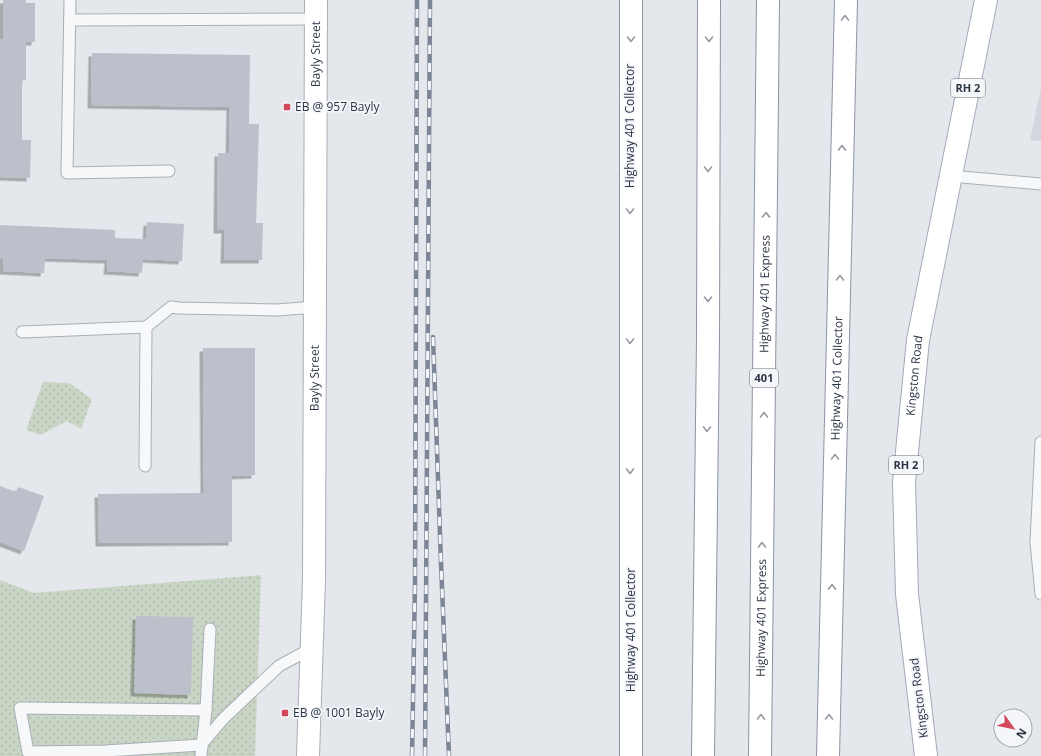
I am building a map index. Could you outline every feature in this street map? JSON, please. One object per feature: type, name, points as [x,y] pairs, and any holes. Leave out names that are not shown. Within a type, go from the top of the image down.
[{"type":"main road","name":"Highway 401 Collector","points":[[631,0],[631,756]]},
{"type":"main road","points":[[703,756],[708,338],[709,0]]},
{"type":"main road","name":"Highway 401 Express","points":[[760,756],[768,0]]},
{"type":"main road","name":"Highway 401 Collector","points":[[828,756],[846,0]]},
{"type":"main road","name":"Kingston Road","points":[[926,756],[907,594],[904,482],[918,340],[986,0]]},
{"type":"main road","name":"Bayly Street","points":[[308,756],[314,572],[316,9]]},
{"type":"lane","points":[[70,0],[67,173],[170,171]]},
{"type":"lane","points":[[70,20],[316,9]]},
{"type":"lane","points":[[951,176],[1041,184]]},
{"type":"lane","points":[[22,332],[146,327],[172,307],[278,310],[315,307]]},
{"type":"lane","points":[[145,466],[146,327]]},
{"type":"lane","points":[[1041,442],[1039,542],[1041,594]]},
{"type":"lane","points":[[201,751],[206,710],[210,629]]},
{"type":"lane","points":[[201,751],[223,720],[279,666],[312,648]]},
{"type":"lane","points":[[201,751],[28,752],[20,708],[206,710]]},
{"type":"shaded area","points":[[1041,88],[1041,141],[1030,140]]},
{"type":"green space","points":[[43,382],[69,383],[92,399],[81,429],[67,421],[40,435],[26,430]]},
{"type":"green space","points":[[261,575],[255,756],[0,756],[0,580],[34,593]]},
{"type":"building","points":[[3,0],[26,0],[26,3],[35,3],[35,42],[26,42],[26,80],[22,80],[22,140],[31,140],[30,178],[0,177],[0,39],[3,39]]},
{"type":"building","points":[[92,53],[250,55],[249,124],[259,124],[256,223],[263,223],[262,260],[224,260],[225,230],[217,230],[218,153],[229,153],[230,107],[91,105]]},
{"type":"building","points":[[147,222],[184,224],[182,261],[143,259],[142,273],[107,271],[108,260],[45,258],[44,273],[3,271],[3,259],[0,259],[0,225],[115,230],[115,238],[146,239]]},
{"type":"building","points":[[203,348],[255,348],[255,475],[232,476],[232,542],[99,543],[98,494],[204,493]]},
{"type":"building","points":[[0,486],[16,492],[18,487],[44,496],[24,551],[0,542]]},
{"type":"building","points":[[136,616],[193,617],[191,695],[134,693]]},
{"type":"railway","points":[[412,756],[415,584],[417,0]]},
{"type":"railway","points":[[425,756],[430,0]]},
{"type":"railway","points":[[433,337],[449,756]]},
{"type":"place","name":"EB @ 957 Bayly","points":[[287,107]]},
{"type":"place","name":"EB @ 1001 Bayly","points":[[285,713]]}]
